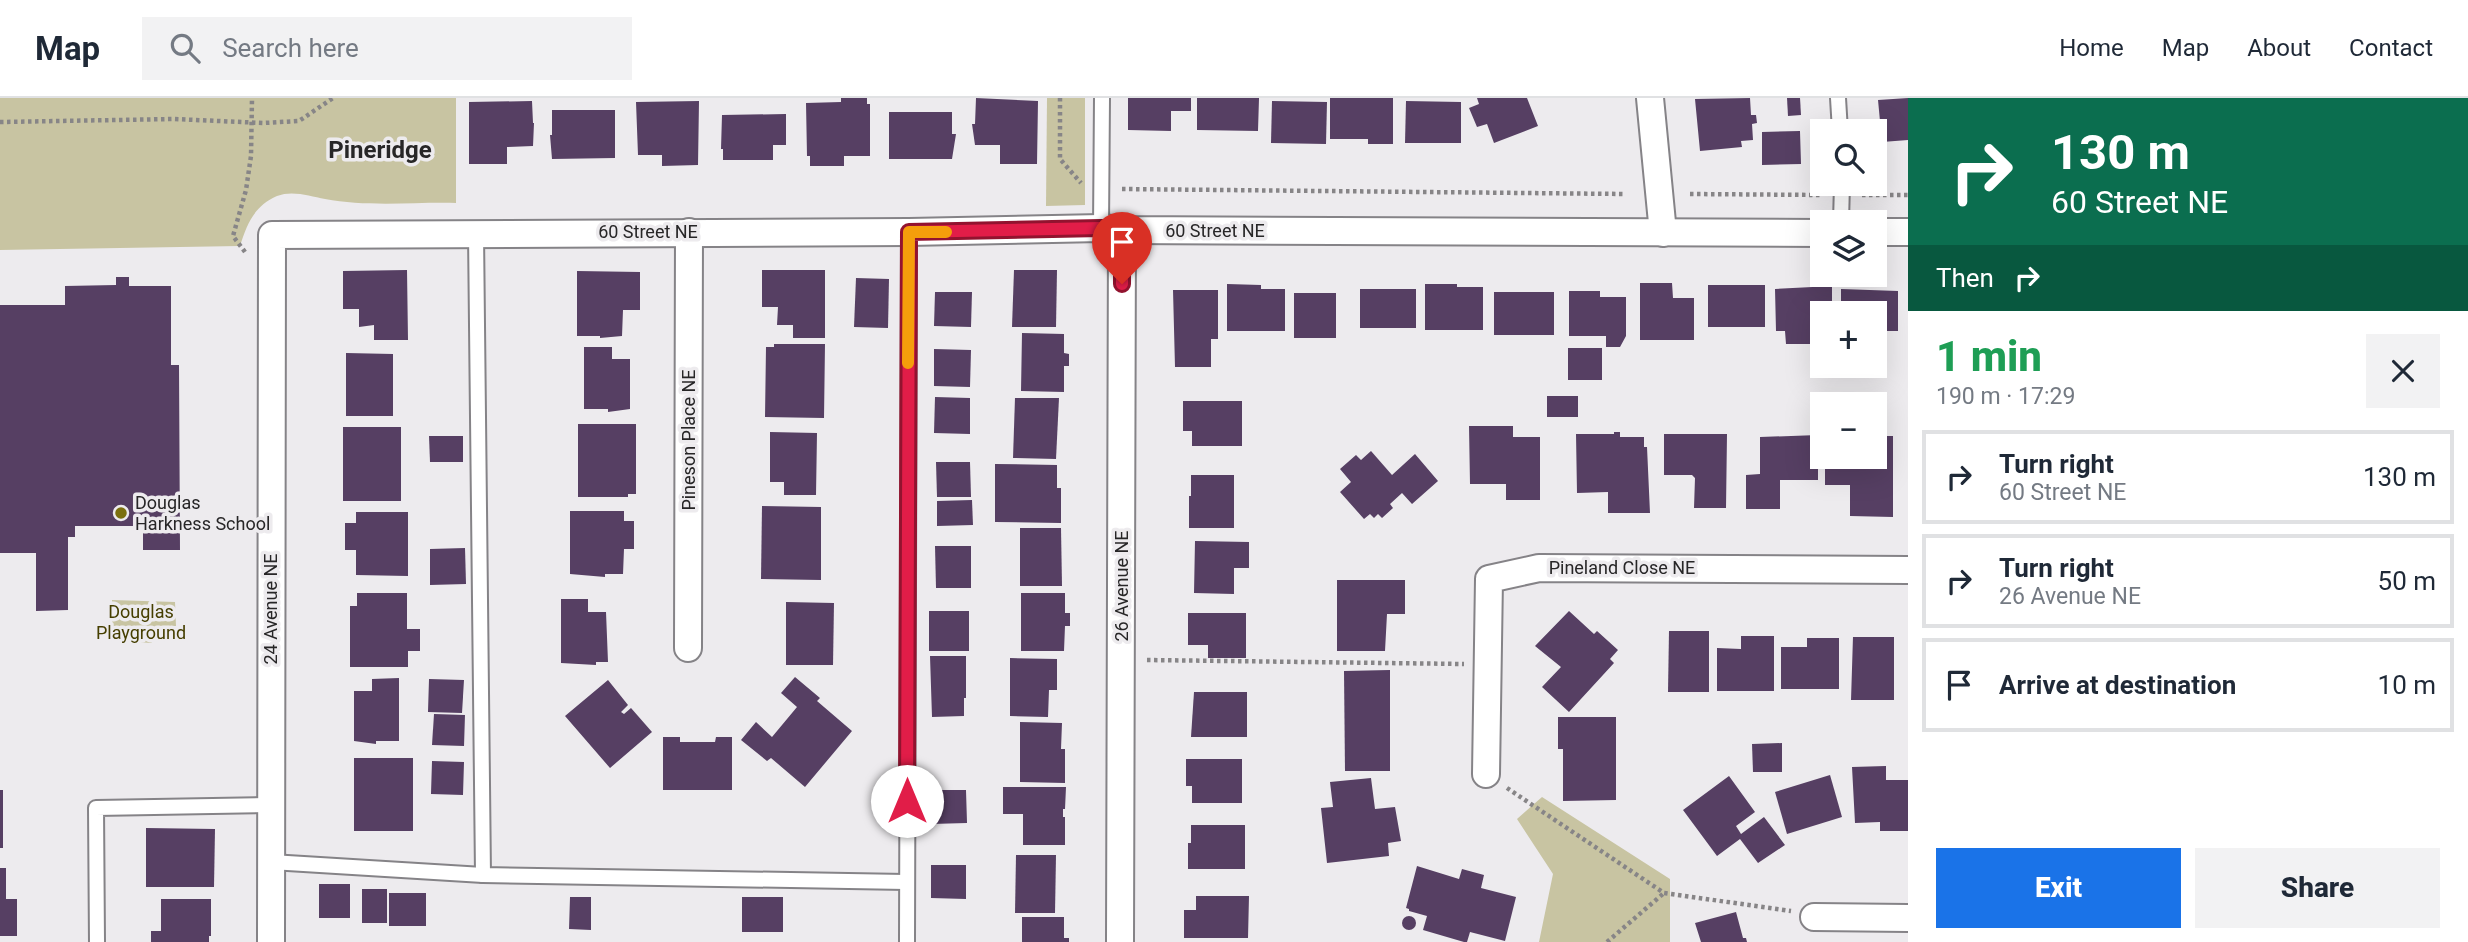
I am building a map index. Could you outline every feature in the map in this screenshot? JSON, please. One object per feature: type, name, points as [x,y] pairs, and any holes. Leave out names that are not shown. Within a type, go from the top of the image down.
[{"type":"street","points":[[1650,98],[1663,233]]},
{"type":"street","name":"60 Street NE","points":[[272,246],[476,233],[1112,229],[1810,233]]},
{"type":"street","name":"26 Avenue NE","points":[[1112,229],[1122,659],[1120,942]]},
{"type":"street","name":"Pineson Place NE","points":[[688,648],[689,232]]},
{"type":"street","points":[[1887,232],[1908,232]]},
{"type":"street","name":"24 Avenue NE","points":[[271,942],[272,246]]},
{"type":"street","name":"Pineland Close NE","points":[[1486,774],[1489,579],[1539,568],[1908,570]]},
{"type":"street","points":[[1814,917],[1908,918]]},
{"type":"lane","points":[[1102,98],[1101,189],[1112,229]]},
{"type":"lane","points":[[1838,98],[1839,119]]},
{"type":"lane","points":[[907,942],[909,232]]},
{"type":"lane","points":[[476,233],[483,875]]},
{"type":"lane","points":[[97,942],[96,808],[271,805]]},
{"type":"lane","points":[[271,862],[483,875],[906,882]]},
{"type":"path","points":[[252,98],[251,156],[247,190],[233,236],[249,258],[272,246]]},
{"type":"path","points":[[0,122],[174,119],[299,121],[333,98]]},
{"type":"path","points":[[1060,98],[1060,159],[1085,189],[1625,194]]},
{"type":"path","points":[[1690,194],[1810,190]]},
{"type":"path","points":[[1887,193],[1908,195]]},
{"type":"path","points":[[1122,659],[1489,665]]},
{"type":"path","points":[[1486,774],[1664,892],[1814,917]]},
{"type":"path","points":[[1607,942],[1664,892]]},
{"type":"green space","points":[[0,98],[456,98],[456,203],[357,203],[289,194],[269,200],[257,210],[240,246],[0,250]]},
{"type":"green space","points":[[1047,98],[1085,98],[1085,205],[1046,206]]},
{"type":"green space","name":"Douglas Playground","points":[[112,600],[175,602],[176,626],[169,626],[151,643],[112,640]]},
{"type":"green space","points":[[1542,797],[1670,879],[1670,942],[1539,942],[1553,874],[1517,819]]},
{"type":"building","points":[[841,98],[867,98],[867,104],[870,104],[870,156],[844,156],[844,166],[810,166],[810,156],[807,156],[806,103],[841,102]]},
{"type":"building","points":[[976,98],[1038,101],[1037,164],[1000,164],[1000,145],[975,145],[972,124],[975,124]]},
{"type":"building","points":[[1128,98],[1191,98],[1191,111],[1171,111],[1171,131],[1128,130]]},
{"type":"building","points":[[1197,98],[1259,98],[1258,131],[1197,130]]},
{"type":"building","points":[[1330,98],[1393,98],[1393,144],[1368,144],[1368,139],[1330,139]]},
{"type":"building","points":[[1477,98],[1527,98],[1538,126],[1494,143],[1487,124],[1477,127],[1469,108],[1479,104]]},
{"type":"building","points":[[1750,98],[1751,115],[1756,115],[1757,123],[1752,124],[1753,140],[1741,141],[1742,147],[1700,151],[1695,99]]},
{"type":"building","points":[[1787,98],[1800,98],[1801,115],[1788,116]]},
{"type":"building","points":[[1908,98],[1908,140],[1887,142],[1887,119],[1880,119],[1878,100]]},
{"type":"building","points":[[532,101],[533,146],[507,147],[507,164],[469,164],[469,102]]},
{"type":"building","points":[[699,101],[698,165],[662,166],[662,155],[638,155],[636,102]]},
{"type":"building","points":[[1272,101],[1327,102],[1326,144],[1271,143]]},
{"type":"building","points":[[1406,101],[1461,102],[1461,143],[1405,143]]},
{"type":"building","points":[[552,110],[615,110],[615,158],[552,159]]},
{"type":"building","points":[[889,112],[952,112],[952,134],[956,134],[952,159],[889,159]]},
{"type":"building","points":[[786,114],[786,145],[773,145],[773,160],[723,160],[722,115]]},
{"type":"building","points":[[1800,131],[1801,164],[1762,165],[1762,132]]},
{"type":"building","points":[[407,270],[408,340],[374,340],[374,325],[359,327],[359,309],[343,309],[343,271]]},
{"type":"building","points":[[762,270],[825,270],[825,338],[793,338],[793,325],[777,325],[778,307],[762,307]]},
{"type":"building","points":[[1014,270],[1057,270],[1056,327],[1012,327]]},
{"type":"building","points":[[577,271],[640,272],[640,310],[623,310],[622,336],[577,336]]},
{"type":"building","points":[[116,277],[129,277],[129,286],[171,286],[171,365],[179,365],[180,550],[143,550],[143,526],[75,526],[75,537],[68,537],[68,610],[36,611],[36,553],[0,553],[0,305],[65,305],[65,286],[116,285]]},
{"type":"building","points":[[856,278],[889,279],[888,328],[854,327]]},
{"type":"building","points":[[1640,283],[1672,283],[1673,298],[1694,298],[1694,340],[1640,340]]},
{"type":"building","points":[[1227,284],[1285,289],[1285,331],[1227,331]]},
{"type":"building","points":[[1425,284],[1483,287],[1483,330],[1425,330]]},
{"type":"building","points":[[1708,285],[1765,285],[1765,327],[1708,327]]},
{"type":"building","points":[[1832,287],[1832,301],[1810,301],[1810,344],[1786,344],[1785,331],[1776,331],[1775,289]]},
{"type":"building","points":[[1360,289],[1416,289],[1416,328],[1360,328]]},
{"type":"building","points":[[1841,289],[1898,291],[1898,331],[1887,331],[1887,301],[1841,301]]},
{"type":"building","points":[[1173,290],[1218,290],[1218,339],[1211,339],[1211,367],[1175,367]]},
{"type":"building","points":[[1569,291],[1600,291],[1600,297],[1626,297],[1626,336],[1620,347],[1606,347],[1606,336],[1569,336]]},
{"type":"building","points":[[935,292],[972,292],[971,327],[934,326]]},
{"type":"building","points":[[1494,292],[1554,292],[1554,335],[1494,335]]},
{"type":"building","points":[[1294,293],[1336,293],[1336,338],[1294,338]]},
{"type":"building","points":[[1022,333],[1064,334],[1064,353],[1069,354],[1069,366],[1064,366],[1064,392],[1021,391]]},
{"type":"building","points":[[774,344],[825,344],[824,418],[765,417],[766,347],[774,347]]},
{"type":"building","points":[[584,347],[612,347],[612,359],[630,359],[630,409],[608,412],[608,409],[584,409]]},
{"type":"building","points":[[1568,348],[1602,348],[1602,380],[1568,380]]},
{"type":"building","points":[[934,349],[971,350],[970,387],[934,386]]},
{"type":"building","points":[[346,353],[393,354],[393,416],[346,416]]},
{"type":"building","points":[[1547,396],[1578,396],[1578,417],[1547,417]]},
{"type":"building","points":[[935,397],[970,398],[970,434],[934,433]]},
{"type":"building","points":[[1015,398],[1059,398],[1056,459],[1013,458]]},
{"type":"building","points":[[1183,401],[1242,401],[1242,446],[1192,446],[1192,431],[1183,431]]},
{"type":"building","points":[[578,424],[636,424],[636,494],[628,494],[628,497],[578,497]]},
{"type":"building","points":[[1469,426],[1513,426],[1513,437],[1540,437],[1540,500],[1506,500],[1506,484],[1470,484]]},
{"type":"building","points":[[343,427],[401,427],[401,501],[343,501]]},
{"type":"building","points":[[770,432],[817,433],[816,495],[784,495],[784,482],[770,482]]},
{"type":"building","points":[[1620,432],[1620,437],[1644,437],[1644,447],[1647,447],[1650,513],[1608,513],[1608,492],[1577,493],[1576,434]]},
{"type":"building","points":[[1664,434],[1727,434],[1726,508],[1694,508],[1695,478],[1692,475],[1664,475]]},
{"type":"building","points":[[1810,435],[1810,469],[1818,469],[1818,480],[1780,480],[1780,509],[1746,509],[1746,475],[1760,474],[1760,437]]},
{"type":"building","points":[[429,436],[463,436],[463,462],[430,462]]},
{"type":"building","points":[[1887,436],[1893,436],[1893,517],[1850,516],[1850,485],[1825,485],[1825,469],[1887,469]]},
{"type":"building","points":[[1371,451],[1392,475],[1415,454],[1438,481],[1412,504],[1402,493],[1390,504],[1393,508],[1382,518],[1378,514],[1374,518],[1370,514],[1364,519],[1340,492],[1351,482],[1340,469],[1356,455],[1361,460]]},
{"type":"building","points":[[936,462],[970,462],[971,497],[937,497]]},
{"type":"building","points":[[995,464],[1057,465],[1057,488],[1061,488],[1061,523],[995,522]]},
{"type":"building","points":[[1191,475],[1234,475],[1234,528],[1189,528]]},
{"type":"building","points":[[972,500],[973,525],[937,526],[937,501]]},
{"type":"building","points":[[762,506],[821,507],[821,580],[761,579]]},
{"type":"building","points":[[570,511],[624,511],[624,521],[634,521],[634,549],[624,549],[623,574],[605,574],[605,577],[570,574]]},
{"type":"building","points":[[356,512],[408,512],[408,576],[356,575],[356,550],[345,550],[345,523],[356,523]]},
{"type":"building","points":[[1020,528],[1061,528],[1062,586],[1020,586]]},
{"type":"building","points":[[1195,541],[1249,542],[1249,568],[1234,568],[1234,594],[1194,593]]},
{"type":"building","points":[[935,546],[971,546],[971,588],[936,588]]},
{"type":"building","points":[[465,548],[466,584],[430,585],[430,549]]},
{"type":"building","points":[[1337,580],[1405,580],[1405,614],[1387,614],[1385,651],[1337,651]]},
{"type":"building","points":[[357,593],[407,593],[407,629],[420,629],[420,651],[408,651],[408,667],[350,667],[350,606],[357,606]]},
{"type":"building","points":[[1021,593],[1065,593],[1065,613],[1070,613],[1070,626],[1065,626],[1064,651],[1021,651]]},
{"type":"building","points":[[561,599],[588,599],[588,612],[606,612],[608,662],[596,662],[596,665],[561,663]]},
{"type":"building","points":[[786,602],[834,603],[833,665],[786,665]]},
{"type":"building","points":[[929,611],[969,611],[969,651],[929,651]]},
{"type":"building","points":[[1569,611],[1594,634],[1597,631],[1618,650],[1610,659],[1614,663],[1569,712],[1542,687],[1561,667],[1535,646]]},
{"type":"building","points":[[1188,613],[1246,613],[1246,658],[1208,658],[1208,645],[1188,645]]},
{"type":"building","points":[[1669,631],[1709,631],[1709,692],[1668,692]]},
{"type":"building","points":[[1741,636],[1774,636],[1774,691],[1717,691],[1717,648],[1741,649]]},
{"type":"building","points":[[1853,637],[1894,637],[1894,700],[1851,700]]},
{"type":"building","points":[[1807,638],[1839,638],[1839,689],[1781,689],[1781,647],[1807,647]]},
{"type":"building","points":[[930,656],[966,656],[964,716],[932,717]]},
{"type":"building","points":[[1010,658],[1057,659],[1057,690],[1049,690],[1048,717],[1010,716]]},
{"type":"building","points":[[1390,670],[1390,771],[1345,771],[1344,671]]},
{"type":"building","points":[[795,677],[820,698],[817,701],[852,731],[805,787],[771,758],[767,761],[741,740],[756,722],[772,737],[797,707],[781,693]]},
{"type":"building","points":[[399,678],[399,741],[376,741],[376,744],[354,741],[354,691],[372,691],[372,679]]},
{"type":"building","points":[[429,679],[464,680],[462,713],[428,712]]},
{"type":"building","points":[[608,680],[628,705],[621,712],[624,714],[631,708],[652,732],[610,768],[565,716]]},
{"type":"building","points":[[1194,692],[1247,692],[1247,737],[1191,737]]},
{"type":"building","points":[[434,714],[465,715],[464,746],[432,745]]},
{"type":"building","points":[[1558,717],[1616,717],[1616,800],[1563,801],[1563,749],[1558,749]]},
{"type":"building","points":[[1020,722],[1062,723],[1061,749],[1065,749],[1065,783],[1020,782]]},
{"type":"building","points":[[663,737],[680,737],[680,742],[715,742],[716,737],[732,737],[732,790],[663,790]]},
{"type":"building","points":[[1782,743],[1782,772],[1753,772],[1752,744]]},
{"type":"building","points":[[354,758],[413,758],[413,831],[354,831]]},
{"type":"building","points":[[1186,759],[1242,759],[1242,803],[1192,803],[1192,786],[1186,786]]},
{"type":"building","points":[[432,761],[464,762],[463,795],[431,794]]},
{"type":"building","points":[[1886,766],[1886,780],[1908,780],[1908,831],[1880,831],[1880,822],[1855,823],[1852,767]]},
{"type":"building","points":[[1830,775],[1842,817],[1787,834],[1775,792]]},
{"type":"building","points":[[1729,776],[1755,812],[1736,826],[1741,834],[1764,817],[1785,845],[1758,863],[1740,839],[1717,856],[1683,810]]},
{"type":"building","points":[[1371,778],[1375,809],[1395,807],[1401,841],[1388,843],[1389,856],[1327,863],[1321,808],[1333,807],[1330,782]]},
{"type":"building","points":[[1003,787],[1066,787],[1063,809],[1065,845],[1023,845],[1023,814],[1003,814]]},
{"type":"building","points":[[0,790],[3,790],[3,848],[0,848]]},
{"type":"building","points":[[931,790],[966,790],[967,823],[931,824]]},
{"type":"building","points":[[1191,825],[1245,825],[1245,869],[1188,869]]},
{"type":"building","points":[[146,828],[215,829],[214,887],[146,887]]},
{"type":"building","points":[[1016,855],[1056,855],[1055,913],[1015,913]]},
{"type":"building","points":[[931,865],[966,865],[966,899],[931,898]]},
{"type":"building","points":[[1417,866],[1459,879],[1462,869],[1484,875],[1481,888],[1516,897],[1505,941],[1470,932],[1467,942],[1464,942],[1423,930],[1427,916],[1406,908]]},
{"type":"building","points":[[0,868],[6,868],[6,899],[17,899],[17,936],[0,936]]},
{"type":"building","points":[[319,884],[350,884],[350,918],[319,918]]},
{"type":"building","points":[[362,889],[387,889],[387,923],[362,923]]},
{"type":"building","points":[[389,893],[426,893],[426,926],[389,926]]},
{"type":"building","points":[[1196,896],[1249,896],[1248,938],[1184,938],[1184,910],[1196,910]]},
{"type":"building","points":[[570,897],[591,897],[591,930],[569,929]]},
{"type":"building","points":[[742,897],[783,897],[783,932],[742,932]]},
{"type":"building","points":[[161,899],[211,899],[209,942],[151,942],[151,931],[161,931]]},
{"type":"building","points":[[1736,912],[1743,938],[1746,938],[1747,942],[1701,942],[1695,923]]},
{"type":"building","points":[[1409,916],[1414,918],[1414,928],[1409,930],[1404,928],[1402,923],[1404,918]]},
{"type":"building","points":[[1022,917],[1064,917],[1064,938],[1069,938],[1069,942],[1022,942]]},
{"type":"slow traffic","points":[[908,363],[909,232],[946,232]]},
{"type":"place","name":"Douglas Harkness School","points":[[121,513]]},
{"type":"district","name":"Pineridge","points":[[380,150]]},
{"type":"route","points":[[907,801],[909,232],[1101,228],[1122,230],[1122,284]]}]
